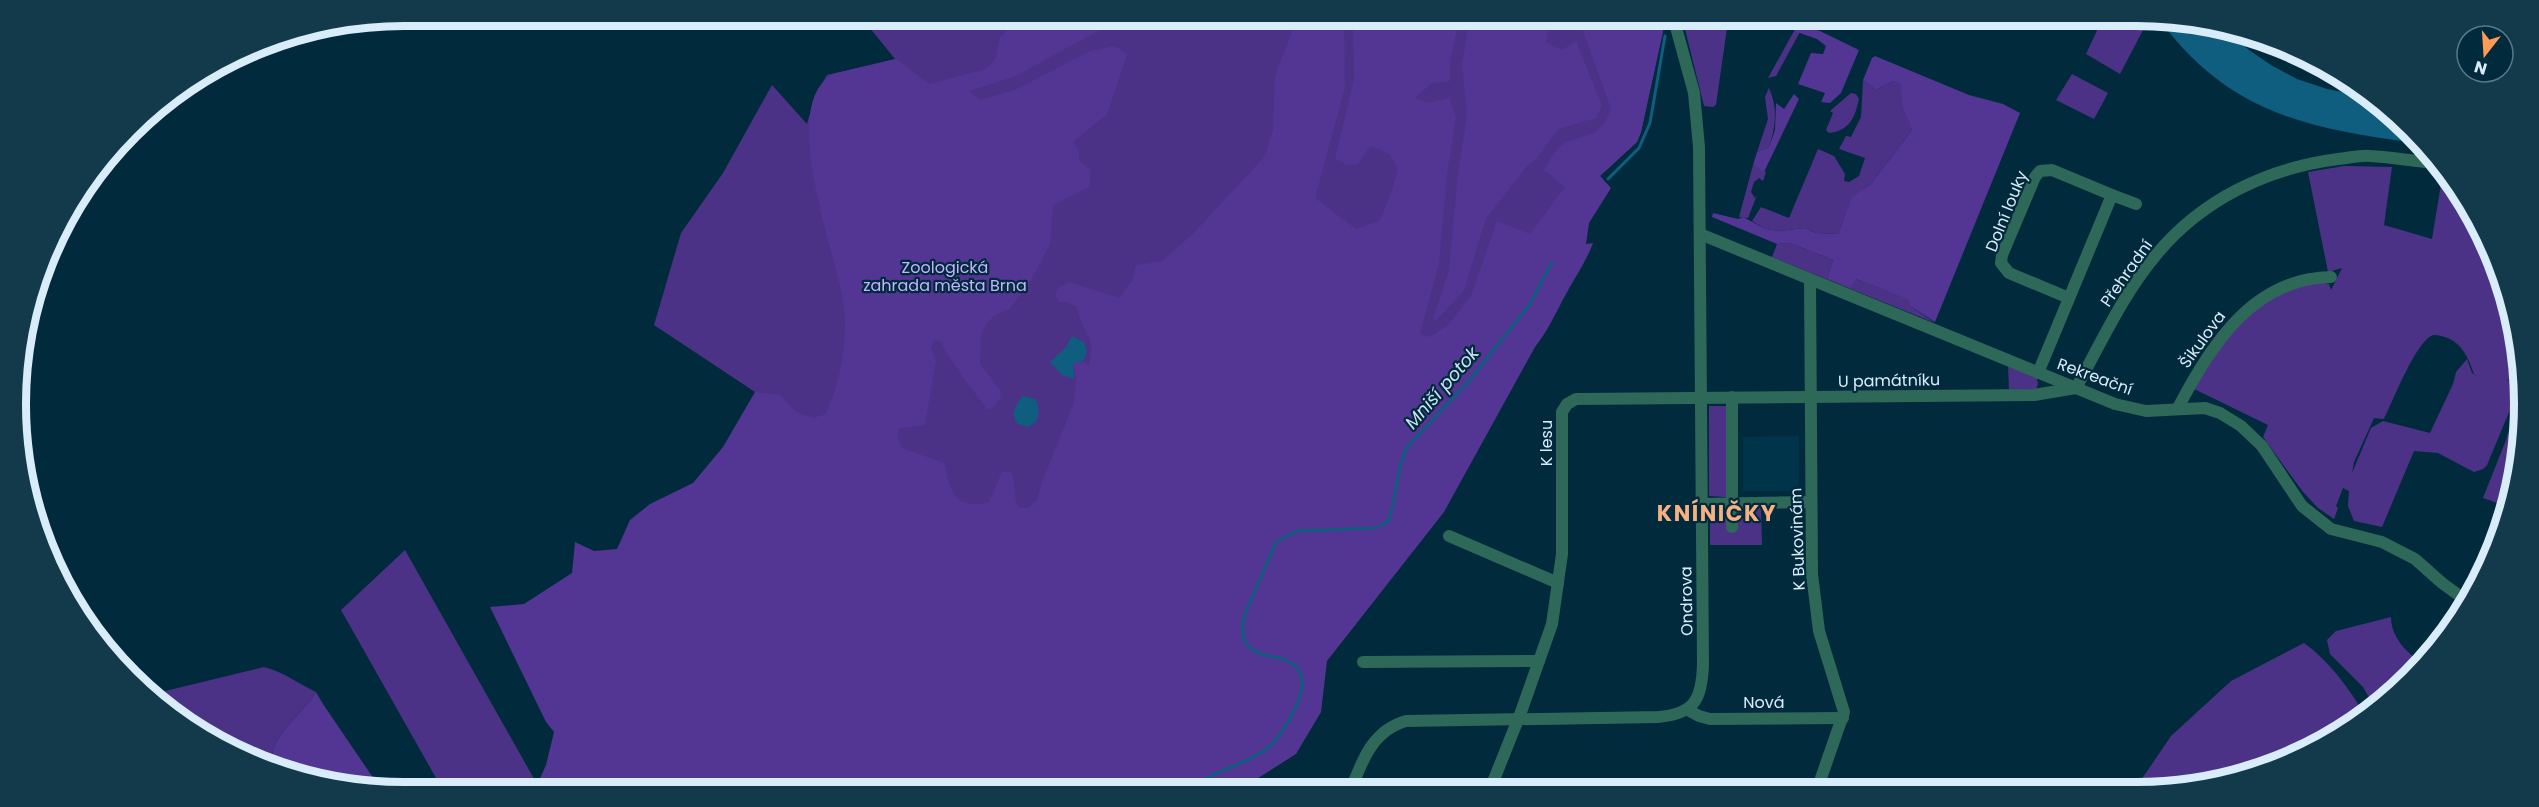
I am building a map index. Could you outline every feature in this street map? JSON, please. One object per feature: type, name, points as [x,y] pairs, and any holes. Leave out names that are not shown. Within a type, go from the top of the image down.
[{"type":"street","name":"Ondrova","points":[[1676,26],[1691,82],[1697,116],[1700,234],[1703,676],[1697,699],[1688,710]]},
{"type":"street","name":"Přehradní","points":[[2076,388],[2131,290],[2157,254],[2191,220],[2228,195],[2265,176],[2305,164],[2368,156],[2426,162]]},
{"type":"street","name":"Dolní louky","points":[[2069,298],[2009,273],[2001,263],[2002,255],[2035,177],[2040,171],[2052,170],[2136,204]]},
{"type":"street","points":[[2038,373],[2112,195]]},
{"type":"street","name":"Rekreační","points":[[1700,234],[2115,404],[2146,411],[2205,408],[2220,413],[2241,426],[2262,446],[2302,506],[2331,529],[2382,542],[2415,559],[2461,596]]},
{"type":"street","name":"Šikulova","points":[[2178,408],[2222,334],[2245,311],[2271,292],[2303,280],[2331,277]]},
{"type":"street","name":"K Bukovinám","points":[[1810,280],[1812,574],[1819,632],[1844,712],[1843,718]]},
{"type":"street","name":"U památníku","points":[[1701,397],[2034,395],[2076,388]]},
{"type":"street","name":"K lesu","points":[[1493,782],[1552,624],[1562,554],[1562,412],[1567,404],[1576,399],[1701,397]]},
{"type":"street","points":[[1732,397],[1732,527]]},
{"type":"street","points":[[1702,504],[1812,502]]},
{"type":"street","points":[[1449,536],[1558,583]]},
{"type":"street","points":[[1363,662],[1539,661]]},
{"type":"street","points":[[1354,782],[1372,745],[1386,730],[1398,724],[1426,719],[1650,717],[1675,715],[1688,710]]},
{"type":"street","name":"Nová","points":[[1688,710],[1710,719],[1843,718]]},
{"type":"street","points":[[1822,782],[1843,718]]},
{"type":"shaded area","points":[[2165,27],[2237,39],[2271,65],[2297,79],[2327,89],[2353,94],[2385,119],[2409,142],[2339,131],[2274,111],[2244,97],[2215,78],[2188,53]]},
{"type":"shaded area","points":[[1072,336],[1084,342],[1087,351],[1084,360],[1073,364],[1074,379],[1062,375],[1050,362],[1066,347]]},
{"type":"shaded area","points":[[1023,396],[1036,399],[1039,412],[1036,422],[1028,427],[1018,424],[1014,417],[1016,406]]},
{"type":"shaded area","points":[[1799,436],[1799,491],[1743,491],[1743,437]]},
{"type":"green space","name":"Zoologická zahrada města Brna","points":[[868,26],[1664,26],[1637,142],[1600,176],[1603,179],[1523,290],[1033,548],[761,409],[755,392],[654,325],[681,233],[723,173],[772,85],[807,124],[815,95],[827,75],[895,59]]},
{"type":"green space","points":[[1011,26],[1107,26],[1016,76],[969,91],[980,100],[1015,90],[1090,51],[1115,46],[1127,54],[1107,114],[1073,142],[1079,151],[1079,161],[1091,170],[1089,187],[1053,205],[1050,244],[1028,286],[1010,308],[994,316],[986,324],[981,336],[980,364],[1001,391],[1000,399],[991,409],[987,409],[941,342],[934,340],[931,348],[936,360],[925,425],[899,428],[897,438],[902,448],[944,463],[952,490],[961,501],[968,504],[989,502],[1002,472],[1011,472],[1019,508],[1028,508],[1037,500],[1074,403],[1076,378],[1073,363],[1082,361],[1089,366],[1091,355],[1090,341],[1077,307],[1067,302],[1059,302],[1055,295],[1059,287],[1069,282],[1120,298],[1133,279],[1136,265],[1162,261],[1192,235],[1265,156],[1273,130],[1275,76],[1294,26],[1344,26],[1345,87],[1315,198],[1356,229],[1379,221],[1391,194],[1398,169],[1390,154],[1370,146],[1358,164],[1347,165],[1335,159],[1354,79],[1353,26],[1458,26],[1450,62],[1450,81],[1432,83],[1415,98],[1429,103],[1449,98],[1456,117],[1447,174],[1439,263],[1420,334],[1430,337],[1448,325],[1471,296],[1497,221],[1530,234],[1565,187],[1544,170],[1553,156],[1564,144],[1597,131],[1611,109],[1581,26],[1664,26],[1637,142],[1600,176],[1611,188],[1589,223],[1586,244],[1593,243],[1587,257],[1444,512],[1327,661],[1321,712],[1296,754],[1252,782],[538,782],[546,765],[554,732],[546,722],[490,607],[524,604],[572,573],[575,542],[594,551],[617,549],[630,520],[650,504],[693,483],[723,447],[755,392],[780,395],[795,411],[813,418],[826,414],[842,362],[845,320],[839,284],[815,183],[810,148],[810,117],[817,91],[833,74],[896,59],[929,84],[986,69],[996,58],[1000,38]]},
{"type":"green space","points":[[1469,26],[1548,26],[1546,42],[1562,50],[1576,41],[1602,106],[1596,118],[1558,129],[1537,158],[1528,165],[1486,218],[1464,290],[1437,320],[1433,319],[1449,270],[1458,174],[1467,115],[1462,63]]},
{"type":"green space","points":[[1684,26],[1727,26],[1716,105],[1704,106]]},
{"type":"green space","points":[[1799,26],[1803,26],[1820,31],[1859,50],[1841,93],[1830,103],[1821,102],[1825,93],[1798,84],[1811,53],[1823,54],[1826,46],[1817,39],[1794,31]]},
{"type":"green space","points":[[2099,26],[2140,26],[2143,30],[2120,74],[2086,54]]},
{"type":"green space","points":[[1794,31],[1800,32],[1776,76],[1768,78]]},
{"type":"green space","points":[[1875,56],[1969,95],[2003,104],[2020,113],[1935,322],[1910,306],[1909,300],[1856,279],[1850,288],[1827,278],[1833,260],[1789,243],[1777,244],[1712,217],[1713,213],[1738,219],[1743,217],[1766,229],[1779,231],[1804,228],[1816,233],[1838,234],[1852,197],[1870,185],[1912,130],[1902,105],[1901,84],[1893,81],[1876,90],[1863,80]]},
{"type":"green space","points":[[2072,74],[2108,93],[2094,119],[2056,100]]},
{"type":"green space","points":[[1863,80],[1876,90],[1893,81],[1902,84],[1903,105],[1912,130],[1870,185],[1852,198],[1838,234],[1816,233],[1804,228],[1779,231],[1766,229],[1752,221],[1761,207],[1789,218],[1818,149],[1834,156],[1845,174],[1844,181],[1849,182],[1859,176],[1865,158],[1839,149],[1846,136],[1851,137],[1861,117]]},
{"type":"green space","points":[[1769,88],[1775,110],[1773,132],[1769,147],[1757,152],[1768,119],[1765,97]]},
{"type":"green space","points":[[1851,93],[1856,94],[1859,99],[1853,118],[1842,130],[1829,133],[1826,130],[1833,113],[1830,111]]},
{"type":"green space","points":[[1794,94],[1799,99],[1764,172],[1753,165],[1757,152],[1769,147],[1775,130],[1776,103],[1784,109]]},
{"type":"green space","points":[[1753,165],[1766,172],[1763,181],[1759,178],[1754,182],[1751,192],[1755,198],[1757,195],[1748,218],[1739,217]]},
{"type":"green space","points":[[2344,166],[2392,167],[2384,225],[2432,239],[2441,182],[2475,236],[2501,306],[2513,382],[2505,379],[2513,383],[2514,401],[2487,465],[2474,472],[2438,453],[2414,451],[2382,527],[2354,521],[2348,506],[2349,491],[2343,488],[2334,519],[2318,508],[2303,492],[2263,437],[2268,425],[2192,388],[2232,330],[2246,316],[2281,294],[2307,284],[2329,284],[2331,290],[2342,268],[2328,272],[2308,172]],"holes":[[[2433,335],[2449,339],[2465,353],[2474,374],[2479,378],[2472,373],[2467,359],[2456,372],[2453,384],[2430,433],[2383,421],[2371,428],[2352,473],[2354,462],[2374,418],[2384,419],[2419,348]]]},
{"type":"green space","points":[[1789,243],[1833,260],[1827,278],[1856,279],[1910,300],[1910,306],[1935,323],[1772,257],[1777,244]]},
{"type":"green space","points":[[2008,365],[2036,375],[2038,384],[2036,389],[2009,391]]},
{"type":"green space","points":[[1709,406],[1735,406],[1736,496],[1739,498],[1709,496]]},
{"type":"green space","points":[[2514,414],[2510,453],[2500,504],[2483,498],[2506,440]]},
{"type":"green space","points":[[1761,508],[1762,545],[1710,545],[1710,510]]},
{"type":"green space","points":[[405,550],[536,782],[438,782],[341,610]]},
{"type":"green space","points":[[2391,617],[2400,643],[2415,658],[2370,700],[2363,687],[2330,654],[2327,640],[2336,631]]},
{"type":"green space","points":[[2304,643],[2337,674],[2360,707],[2303,743],[2257,761],[2209,774],[2140,782],[2171,736],[2231,681]]},
{"type":"green space","points":[[264,667],[316,692],[283,732],[277,741],[272,757],[214,731],[160,692]]},
{"type":"green space","points":[[316,692],[375,781],[306,769],[272,757],[277,741],[283,732]]},
{"type":"waterway","name":"Mniší potok","points":[[1608,179],[1639,148],[1650,123],[1665,36]]},
{"type":"waterway","name":"Mniší potok","points":[[1201,782],[1248,760],[1267,748],[1275,741],[1299,700],[1302,688],[1297,668],[1284,659],[1257,652],[1249,647],[1243,635],[1244,616],[1276,542],[1297,531],[1375,528],[1388,522],[1401,464],[1408,446],[1469,381],[1530,304],[1552,262]]},
{"type":"district","name":"KNÍNIČKY","points":[[1717,513]]}]
